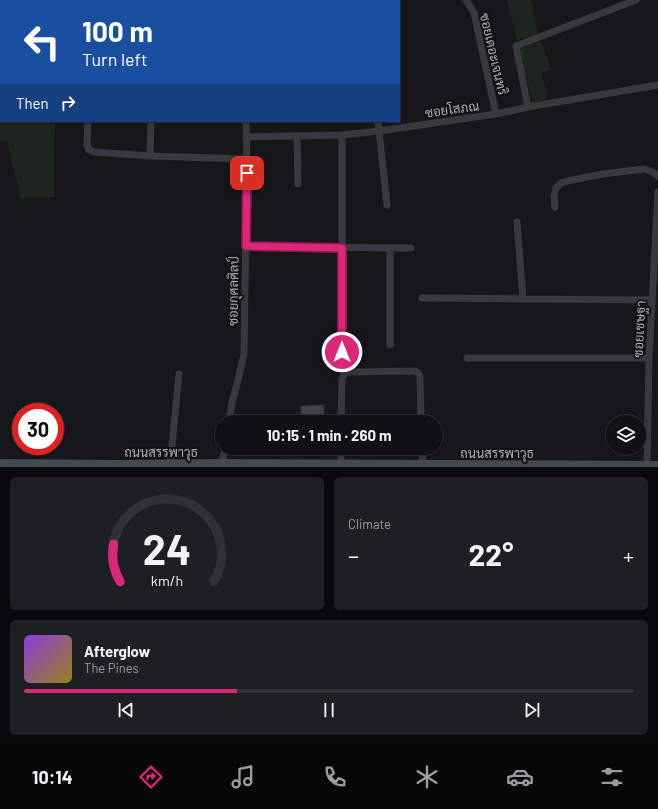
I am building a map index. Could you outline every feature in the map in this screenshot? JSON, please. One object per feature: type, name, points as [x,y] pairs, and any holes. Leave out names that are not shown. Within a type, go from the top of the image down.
[{"type":"main road","name":"ถนนสรรพาวุธ","points":[[1,465],[170,466],[222,464],[325,466],[658,466]]},
{"type":"street","name":"ซอยเดอะเจนทริ","points":[[466,0],[474,13],[496,114]]},
{"type":"street","points":[[528,107],[516,46],[636,0]]},
{"type":"street","name":"ซอยโสภณ","points":[[246,138],[342,135],[379,131],[496,114],[528,107],[658,85]]},
{"type":"street","points":[[88,122],[87,145],[89,150],[94,152],[150,156],[247,159]]},
{"type":"street","points":[[150,156],[152,122]]},
{"type":"street","name":"ซอยกุศลศิลป์","points":[[230,415],[244,354],[247,159],[246,122]]},
{"type":"street","points":[[378,122],[387,205]]},
{"type":"street","points":[[342,135],[342,352]]},
{"type":"street","points":[[297,136],[298,184]]},
{"type":"street","points":[[556,207],[554,197],[556,188],[561,183],[602,174],[644,169],[653,172],[658,176]]},
{"type":"street","name":"ซอยเชษฐา","points":[[647,467],[649,358],[652,300],[656,278],[658,192]]},
{"type":"street","points":[[517,222],[523,299]]},
{"type":"street","points":[[246,246],[411,248]]},
{"type":"street","points":[[390,248],[390,345]]},
{"type":"street","points":[[422,298],[652,300]]},
{"type":"street","points":[[467,358],[649,358]]},
{"type":"street","points":[[342,415],[342,379],[344,374],[350,372],[413,371],[417,372],[420,376],[421,415]]},
{"type":"street","points":[[170,466],[179,374]]},
{"type":"street","points":[[222,464],[224,455]]},
{"type":"street","points":[[341,455],[341,465]]},
{"type":"street","points":[[422,455],[423,465]]},
{"type":"shaded area","points":[[507,0],[531,0],[538,34],[517,40]]},
{"type":"shaded area","points":[[541,41],[551,70],[543,72],[542,74],[548,99],[533,103],[520,51],[522,48]]},
{"type":"shaded area","points":[[0,122],[55,122],[54,197],[21,199],[7,142],[0,143]]},
{"type":"building","points":[[324,405],[324,415],[301,415],[301,406]]},
{"type":"route","points":[[247,173],[246,246],[342,248],[342,352]]}]
